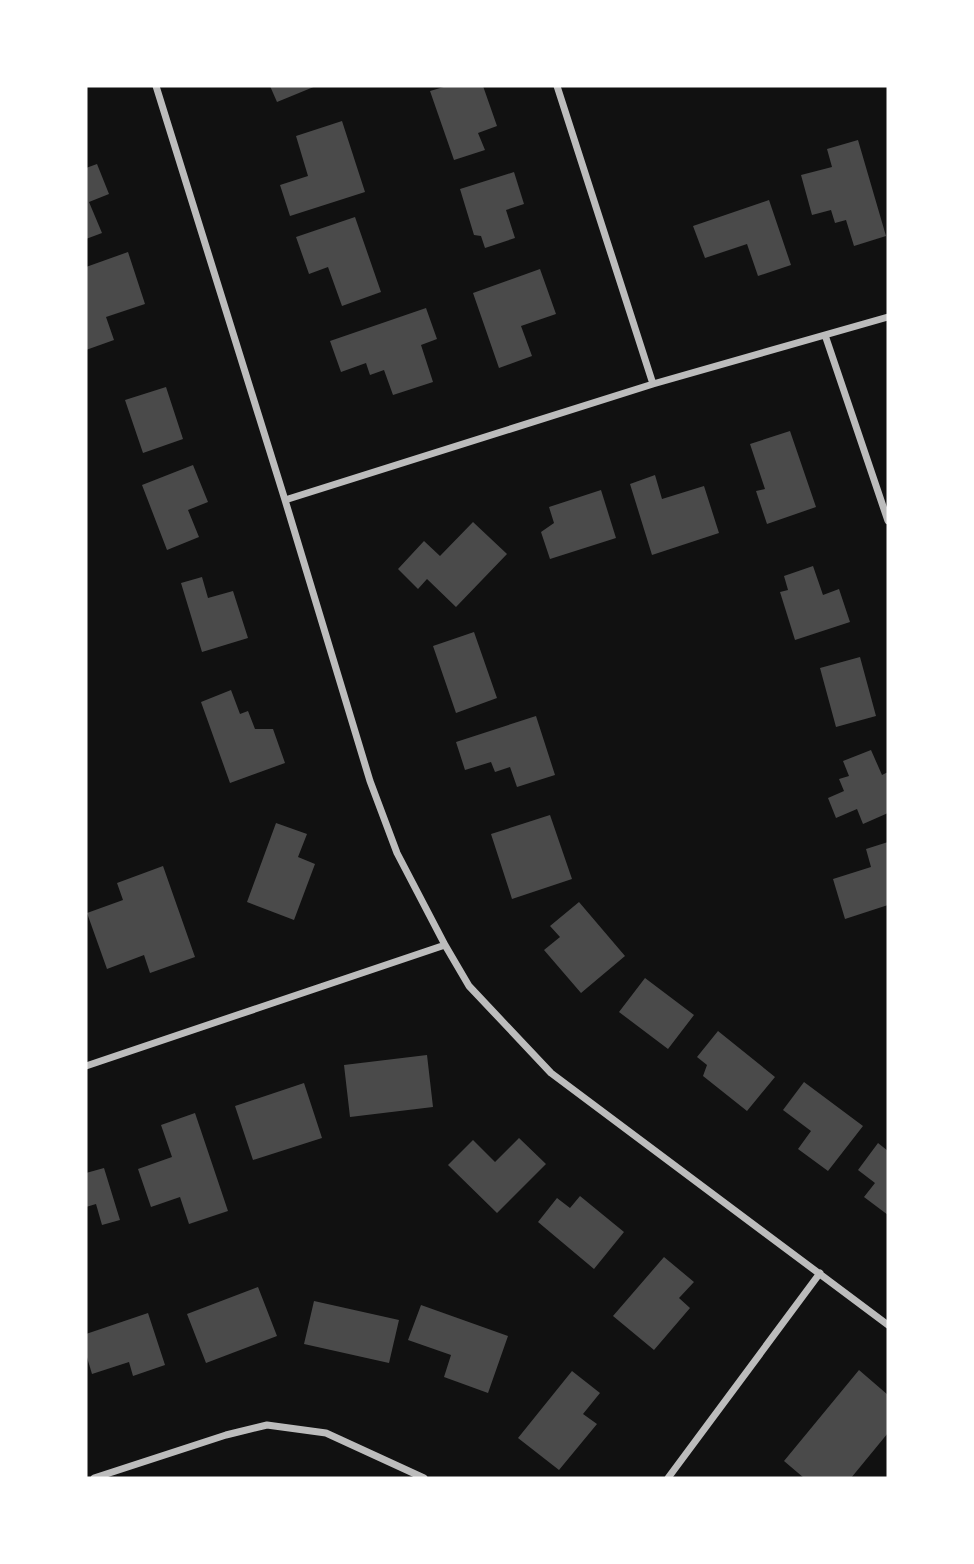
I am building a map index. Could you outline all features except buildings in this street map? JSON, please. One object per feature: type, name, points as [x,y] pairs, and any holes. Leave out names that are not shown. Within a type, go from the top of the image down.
[{"type":"street","points":[[156,86],[372,786],[397,853],[444,945],[470,986],[551,1073],[888,1325]]},
{"type":"street","points":[[556,86],[653,384]]},
{"type":"street","points":[[285,500],[653,384],[888,317]]},
{"type":"street","points":[[825,335],[888,521]]},
{"type":"street","points":[[86,1066],[444,945]]},
{"type":"street","points":[[668,1478],[820,1273]]},
{"type":"street","points":[[94,1478],[226,1435],[267,1425],[326,1433],[424,1478]]}]
